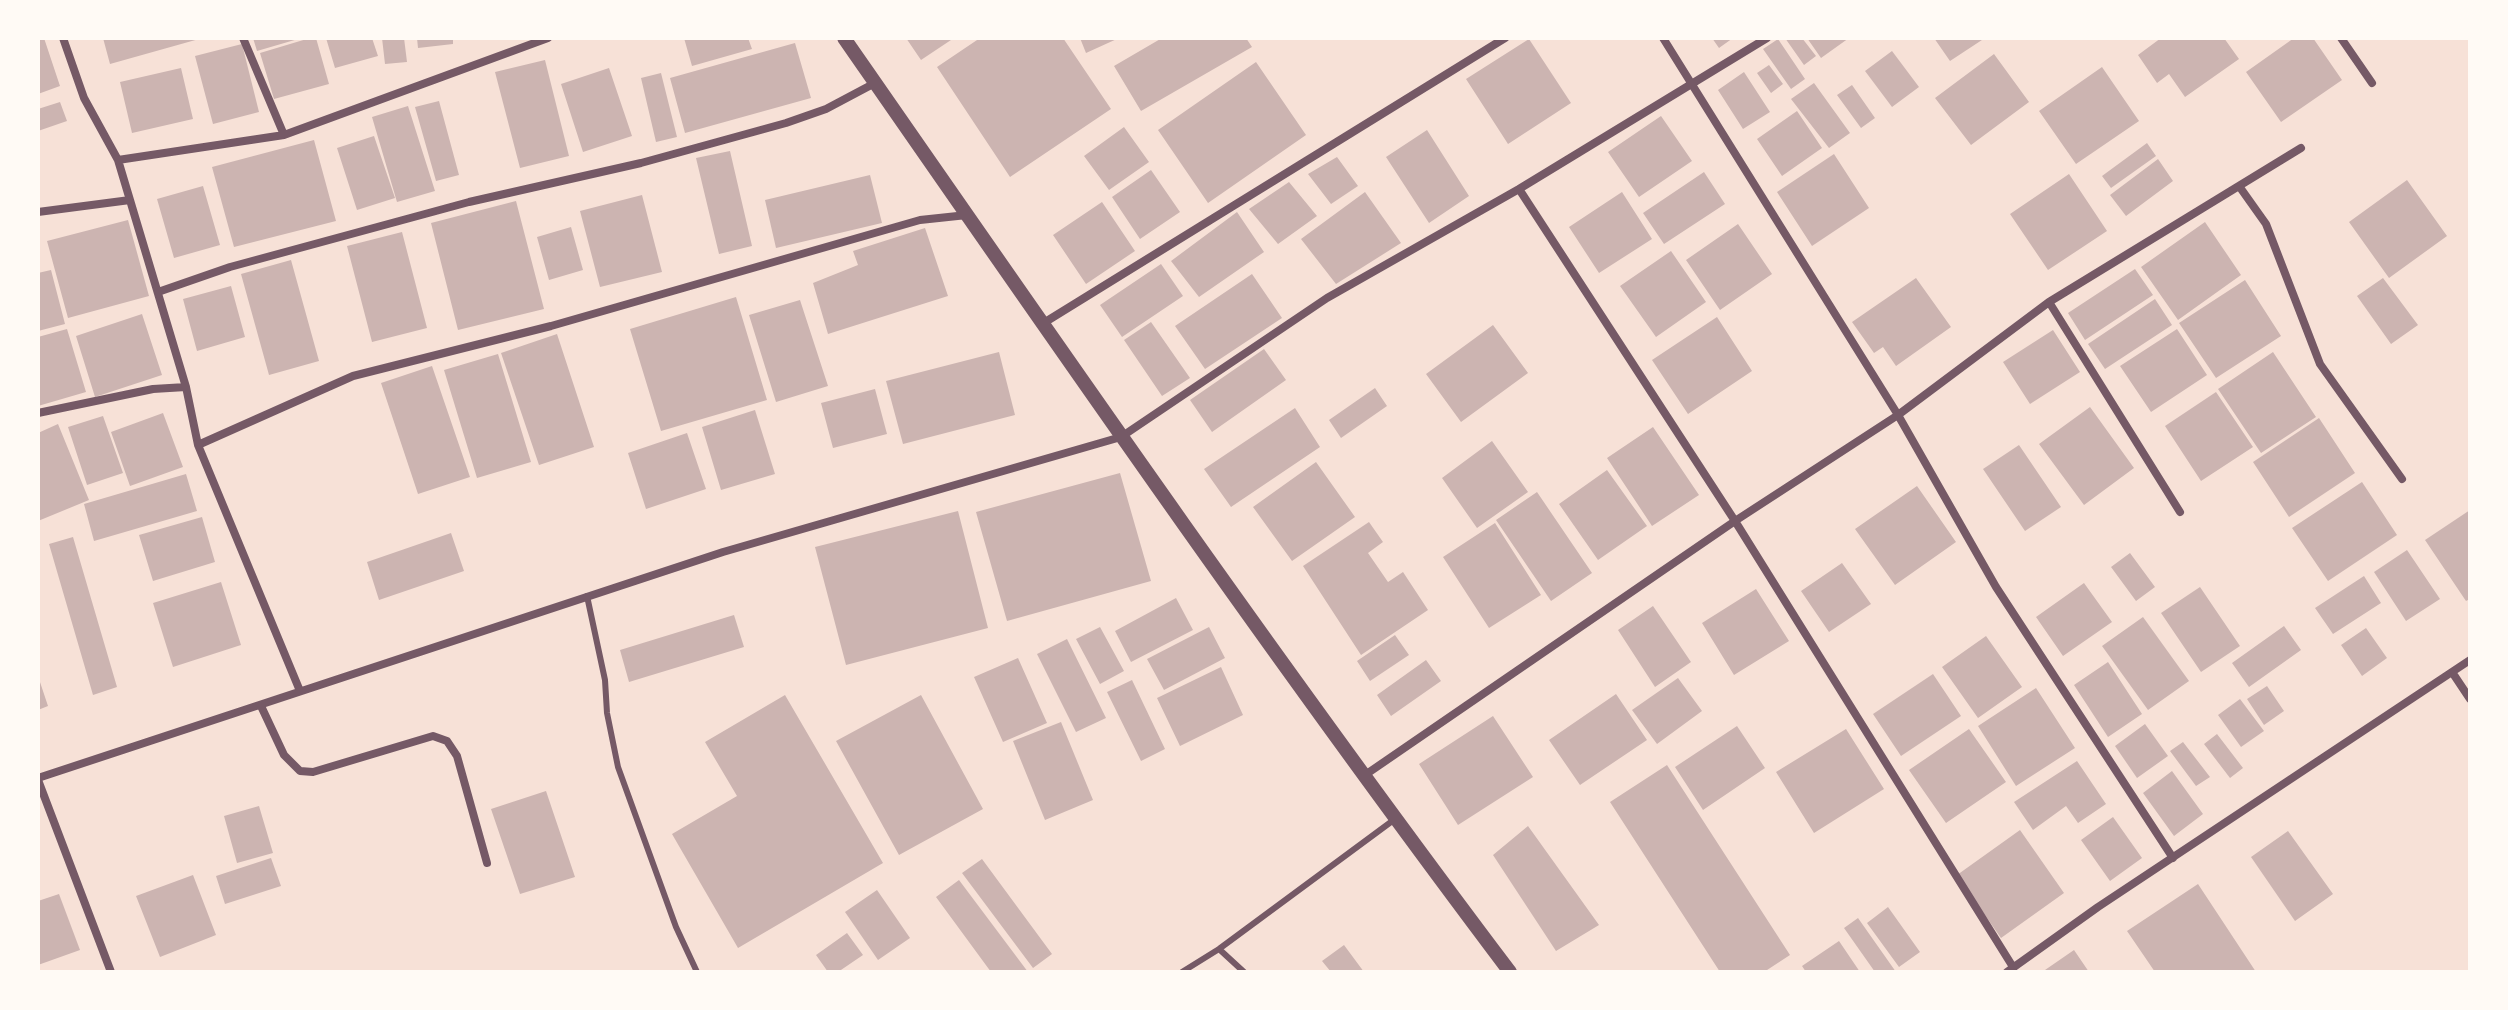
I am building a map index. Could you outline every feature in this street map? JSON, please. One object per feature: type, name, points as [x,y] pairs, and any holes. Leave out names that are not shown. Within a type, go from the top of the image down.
[{"type":"street","points":[[63,38],[84,98],[118,160],[186,387],[198,445],[300,691]]},
{"type":"street","points":[[243,38],[284,135]]},
{"type":"street","points":[[118,160],[284,135],[548,38]]},
{"type":"street","points":[[844,38],[1121,437],[1395,819],[1510,972]]},
{"type":"street","points":[[1042,324],[1505,38]]},
{"type":"street","points":[[1663,38],[1898,415],[1996,587],[2173,858]]},
{"type":"street","points":[[111,972],[38,779],[723,552],[1121,437],[1327,298],[1519,189],[1767,38]]},
{"type":"street","points":[[2341,38],[2372,83]]},
{"type":"street","points":[[158,292],[230,267],[469,202],[641,163],[786,123],[826,109],[875,83]]},
{"type":"street","points":[[1365,775],[1735,521],[1898,415],[2049,302],[2301,148]]},
{"type":"street","points":[[2239,186],[2266,224],[2320,364],[2402,479]]},
{"type":"street","points":[[1519,189],[1735,521],[2010,970],[2470,660]]},
{"type":"street","points":[[38,212],[130,200]]},
{"type":"street","points":[[198,445],[353,376],[551,326],[920,220],[967,215]]},
{"type":"street","points":[[2049,302],[2180,512]]},
{"type":"street","points":[[38,413],[153,389],[186,387]]},
{"type":"street","points":[[2452,672],[2470,699]]},
{"type":"street","points":[[261,706],[284,755],[300,771],[313,772],[433,736],[447,741],[457,756],[487,863]]},
{"type":"lane","points":[[587,596],[605,680],[607,713],[618,767],[676,927],[697,972]]},
{"type":"lane","points":[[1182,972],[1219,949],[1395,819]]},
{"type":"lane","points":[[1219,949],[1244,972]]},
{"type":"building","points":[[38,38],[44,38],[60,86],[38,94]]},
{"type":"building","points":[[103,38],[199,38],[199,39],[110,64]]},
{"type":"building","points":[[253,38],[298,38],[298,39],[257,51]]},
{"type":"building","points":[[316,38],[329,84],[274,99],[260,53]]},
{"type":"building","points":[[326,38],[372,38],[378,56],[335,68]]},
{"type":"building","points":[[382,38],[404,38],[407,62],[385,64]]},
{"type":"building","points":[[417,38],[453,38],[453,44],[418,48]]},
{"type":"building","points":[[684,38],[748,38],[752,49],[692,66]]},
{"type":"building","points":[[906,38],[954,38],[921,60]]},
{"type":"building","points":[[980,38],[1063,38],[1111,109],[1010,177],[937,67]]},
{"type":"building","points":[[1080,38],[1119,38],[1086,53]]},
{"type":"building","points":[[1162,38],[1246,38],[1252,47],[1141,111],[1114,66]]},
{"type":"building","points":[[1712,38],[1733,38],[1719,48]]},
{"type":"building","points":[[1785,38],[1802,38],[1816,56],[1804,65]]},
{"type":"building","points":[[1807,38],[1849,38],[1821,58]]},
{"type":"building","points":[[1934,38],[1985,38],[1950,61]]},
{"type":"building","points":[[2161,38],[2224,38],[2239,59],[2185,97],[2169,74],[2157,83],[2138,55]]},
{"type":"building","points":[[2294,38],[2313,38],[2342,80],[2281,122],[2246,72]]},
{"type":"building","points":[[1529,39],[1571,103],[1508,144],[1466,79]]},
{"type":"building","points":[[1778,39],[1805,79],[1791,89],[1763,49]]},
{"type":"building","points":[[795,43],[811,98],[685,133],[670,78]]},
{"type":"building","points":[[242,44],[259,112],[213,124],[195,56]]},
{"type":"building","points":[[1892,51],[1919,87],[1892,107],[1865,71]]},
{"type":"building","points":[[1994,54],[2029,102],[1971,145],[1935,98]]},
{"type":"building","points":[[545,60],[569,156],[520,168],[495,72]]},
{"type":"building","points":[[1256,62],[1306,135],[1208,203],[1158,130]]},
{"type":"building","points":[[1769,65],[1783,84],[1771,93],[1757,73]]},
{"type":"building","points":[[2102,67],[2139,121],[2076,164],[2039,111]]},
{"type":"building","points":[[181,68],[193,119],[132,133],[120,82]]},
{"type":"building","points":[[609,68],[632,136],[583,152],[561,84]]},
{"type":"building","points":[[1744,72],[1770,112],[1743,129],[1718,90]]},
{"type":"building","points":[[661,73],[677,137],[656,142],[641,78]]},
{"type":"building","points":[[1814,83],[1850,133],[1829,148],[1791,99]]},
{"type":"building","points":[[1852,85],[1875,118],[1861,128],[1837,95]]},
{"type":"building","points":[[439,101],[459,175],[436,181],[415,107]]},
{"type":"building","points":[[60,102],[67,121],[38,131],[38,109]]},
{"type":"building","points":[[408,106],[435,191],[397,202],[372,117]]},
{"type":"building","points":[[1797,111],[1822,148],[1782,176],[1757,139]]},
{"type":"building","points":[[1661,116],[1692,161],[1639,197],[1608,152]]},
{"type":"building","points":[[1124,127],[1149,162],[1109,190],[1084,156]]},
{"type":"building","points":[[1427,130],[1469,196],[1429,223],[1386,157]]},
{"type":"building","points":[[374,136],[395,198],[357,210],[337,148]]},
{"type":"building","points":[[314,140],[336,221],[234,247],[212,167]]},
{"type":"building","points":[[2147,143],[2156,156],[2111,188],[2102,176]]},
{"type":"building","points":[[730,151],[752,246],[719,254],[696,158]]},
{"type":"building","points":[[1834,154],[1869,208],[1812,246],[1777,192]]},
{"type":"building","points":[[1337,157],[1358,186],[1331,204],[1308,174]]},
{"type":"building","points":[[2158,159],[2173,181],[2126,216],[2110,195]]},
{"type":"building","points":[[1151,170],[1180,212],[1140,239],[1112,197]]},
{"type":"building","points":[[1704,172],[1725,204],[1664,244],[1643,213]]},
{"type":"building","points":[[2069,174],[2107,231],[2048,270],[2010,214]]},
{"type":"building","points":[[870,175],[882,223],[776,248],[765,200]]},
{"type":"building","points":[[2407,180],[2447,236],[2389,278],[2349,222]]},
{"type":"building","points":[[1289,182],[1317,216],[1278,244],[1249,209]]},
{"type":"building","points":[[203,186],[220,245],[174,258],[157,199]]},
{"type":"building","points":[[1365,192],[1401,243],[1336,284],[1301,239]]},
{"type":"building","points":[[1622,192],[1652,239],[1599,273],[1569,227]]},
{"type":"building","points":[[642,195],[662,272],[600,287],[580,211]]},
{"type":"building","points":[[516,201],[544,309],[458,330],[431,223]]},
{"type":"building","points":[[1102,202],[1135,251],[1086,284],[1053,235]]},
{"type":"building","points":[[1237,212],[1264,252],[1199,297],[1171,261]]},
{"type":"building","points":[[128,220],[149,296],[68,318],[47,241]]},
{"type":"building","points":[[2205,222],[2241,275],[2178,320],[2141,267]]},
{"type":"building","points":[[1738,224],[1772,274],[1720,310],[1686,260]]},
{"type":"building","points":[[571,227],[583,270],[549,280],[537,237]]},
{"type":"building","points":[[925,228],[948,296],[828,334],[813,283],[858,265],[853,251]]},
{"type":"building","points":[[402,232],[427,328],[372,342],[347,246]]},
{"type":"building","points":[[1671,251],[1706,302],[1656,337],[1620,286]]},
{"type":"building","points":[[291,260],[319,361],[269,375],[241,274]]},
{"type":"building","points":[[1161,264],[1183,296],[1122,337],[1100,305]]},
{"type":"building","points":[[2135,269],[2153,295],[2085,340],[2068,313]]},
{"type":"building","points":[[51,270],[65,324],[38,331],[38,273]]},
{"type":"building","points":[[1252,274],[1282,318],[1205,369],[1175,326]]},
{"type":"building","points":[[1916,278],[1951,327],[1896,366],[1883,347],[1874,353],[1852,322]]},
{"type":"building","points":[[2383,278],[2418,325],[2391,344],[2357,296]]},
{"type":"building","points":[[2245,280],[2281,336],[2216,378],[2179,323]]},
{"type":"building","points":[[231,286],[245,337],[197,351],[183,299]]},
{"type":"building","points":[[736,297],[767,400],[661,431],[630,329]]},
{"type":"building","points":[[2155,299],[2172,325],[2105,369],[2088,344]]},
{"type":"building","points":[[800,300],[828,386],[776,402],[749,315]]},
{"type":"building","points":[[142,314],[162,375],[95,397],[76,336]]},
{"type":"building","points":[[1717,317],[1752,371],[1688,414],[1652,360]]},
{"type":"building","points":[[1151,322],[1190,378],[1162,396],[1124,340]]},
{"type":"building","points":[[1493,325],[1528,373],[1461,422],[1426,374]]},
{"type":"building","points":[[67,329],[86,392],[38,406],[38,337]]},
{"type":"building","points":[[2177,329],[2207,375],[2151,412],[2120,366]]},
{"type":"building","points":[[2053,330],[2080,372],[2030,404],[2003,362]]},
{"type":"building","points":[[557,334],[594,447],[539,465],[501,353]]},
{"type":"building","points":[[1264,349],[1286,380],[1212,432],[1190,400]]},
{"type":"building","points":[[999,352],[1015,415],[903,444],[886,381]]},
{"type":"building","points":[[2273,352],[2316,417],[2261,453],[2218,389]]},
{"type":"building","points":[[498,354],[531,462],[477,478],[444,370]]},
{"type":"building","points":[[432,366],[470,477],[418,494],[381,383]]},
{"type":"building","points":[[1375,388],[1387,406],[1341,438],[1329,420]]},
{"type":"building","points":[[875,389],[887,434],[833,448],[821,403]]},
{"type":"building","points":[[2216,392],[2253,447],[2201,481],[2165,426]]},
{"type":"building","points":[[2090,407],[2134,468],[2084,505],[2039,444]]},
{"type":"building","points":[[1295,408],[1320,447],[1231,507],[1204,469]]},
{"type":"building","points":[[755,410],[775,474],[721,490],[702,427]]},
{"type":"building","points":[[163,413],[183,467],[130,486],[111,432]]},
{"type":"building","points":[[103,416],[123,473],[87,485],[68,427]]},
{"type":"building","points":[[2319,418],[2355,473],[2289,517],[2253,462]]},
{"type":"building","points":[[58,424],[89,500],[38,521],[38,433]]},
{"type":"building","points":[[1653,427],[1699,495],[1652,526],[1607,458]]},
{"type":"building","points":[[687,433],[706,489],[646,509],[628,453]]},
{"type":"building","points":[[1492,441],[1528,492],[1477,528],[1442,478]]},
{"type":"building","points":[[2019,445],[2061,507],[2025,531],[1983,469]]},
{"type":"building","points":[[1316,462],[1355,517],[1292,561],[1253,507]]},
{"type":"building","points":[[1607,470],[1647,526],[1598,560],[1559,504]]},
{"type":"building","points":[[1120,473],[1151,581],[1007,621],[976,512]]},
{"type":"building","points":[[186,474],[197,511],[94,541],[84,504]]},
{"type":"building","points":[[2362,482],[2397,535],[2328,581],[2292,528]]},
{"type":"building","points":[[1917,486],[1956,542],[1895,585],[1855,529]]},
{"type":"building","points":[[1537,492],[1592,573],[1551,601],[1496,520]]},
{"type":"building","points":[[2470,510],[2470,599],[2466,601],[2425,540]]},
{"type":"building","points":[[958,511],[988,628],[846,665],[815,547]]},
{"type":"building","points":[[202,517],[215,562],[153,581],[139,535]]},
{"type":"building","points":[[1369,522],[1383,542],[1368,553],[1388,582],[1403,572],[1428,610],[1361,655],[1303,566]]},
{"type":"building","points":[[1495,523],[1541,595],[1489,628],[1443,557]]},
{"type":"building","points":[[451,533],[464,571],[379,600],[367,562]]},
{"type":"building","points":[[73,537],[117,687],[93,695],[49,544]]},
{"type":"building","points":[[2407,550],[2440,599],[2406,621],[2374,572]]},
{"type":"building","points":[[2130,553],[2155,587],[2136,601],[2111,567]]},
{"type":"building","points":[[1842,563],[1871,604],[1829,632],[1801,591]]},
{"type":"building","points":[[2364,576],[2381,603],[2333,634],[2315,608]]},
{"type":"building","points":[[221,582],[241,645],[173,667],[153,603]]},
{"type":"building","points":[[2084,583],[2112,622],[2063,656],[2036,617]]},
{"type":"building","points":[[2200,587],[2240,646],[2201,672],[2161,613]]},
{"type":"building","points":[[1756,589],[1789,641],[1734,675],[1702,623]]},
{"type":"building","points":[[1176,598],[1193,630],[1131,662],[1115,631]]},
{"type":"building","points":[[1653,606],[1691,662],[1655,687],[1618,630]]},
{"type":"building","points":[[734,615],[744,647],[629,682],[620,650]]},
{"type":"building","points":[[2143,617],[2189,681],[2148,710],[2102,646]]},
{"type":"building","points":[[2284,626],[2301,650],[2249,687],[2232,663]]},
{"type":"building","points":[[1100,627],[1124,671],[1100,684],[1076,639]]},
{"type":"building","points":[[1209,627],[1225,658],[1164,690],[1147,659]]},
{"type":"building","points":[[2366,628],[2387,658],[2362,676],[2341,645]]},
{"type":"building","points":[[1395,635],[1409,655],[1370,681],[1357,661]]},
{"type":"building","points":[[1986,636],[2022,687],[1978,718],[1942,667]]},
{"type":"building","points":[[1067,639],[1106,718],[1076,732],[1037,654]]},
{"type":"building","points":[[1018,658],[1047,723],[1003,742],[974,677]]},
{"type":"building","points":[[1426,660],[1441,681],[1391,716],[1377,695]]},
{"type":"building","points":[[2108,662],[2142,714],[2108,737],[2074,685]]},
{"type":"building","points":[[1221,667],[1243,715],[1180,746],[1157,698]]},
{"type":"building","points":[[1933,674],[1961,716],[1901,756],[1873,714]]},
{"type":"building","points":[[38,676],[48,706],[38,710]]},
{"type":"building","points":[[1678,678],[1702,711],[1657,744],[1632,710]]},
{"type":"building","points":[[1132,680],[1165,749],[1141,761],[1107,692]]},
{"type":"building","points":[[2267,686],[2284,711],[2264,725],[2247,699]]},
{"type":"building","points":[[2036,688],[2075,748],[2016,786],[1978,726]]},
{"type":"building","points":[[1616,694],[1647,740],[1580,785],[1549,740]]},
{"type":"building","points":[[785,695],[883,863],[738,948],[672,834],[737,796],[705,742]]},
{"type":"building","points":[[921,695],[983,809],[899,855],[836,741]]},
{"type":"building","points":[[2240,699],[2264,731],[2241,747],[2218,715]]},
{"type":"building","points":[[1493,716],[1533,777],[1458,825],[1419,764]]},
{"type":"building","points":[[1061,722],[1093,800],[1045,820],[1013,741]]},
{"type":"building","points":[[2145,724],[2168,756],[2137,778],[2115,746]]},
{"type":"building","points":[[1737,726],[1765,768],[1703,810],[1675,767]]},
{"type":"building","points":[[1846,729],[1884,789],[1814,833],[1776,772]]},
{"type":"building","points":[[1969,729],[2006,782],[1946,823],[1909,770]]},
{"type":"building","points":[[2217,734],[2243,768],[2230,778],[2204,744]]},
{"type":"building","points":[[2183,742],[2210,777],[2196,786],[2170,751]]},
{"type":"building","points":[[2077,761],[2106,804],[2078,823],[2066,806],[2033,830],[2014,802]]},
{"type":"building","points":[[1667,765],[1790,955],[1764,972],[1720,972],[1610,802]]},
{"type":"building","points":[[2172,771],[2203,814],[2174,836],[2143,793]]},
{"type":"building","points":[[546,791],[575,877],[520,894],[491,809]]},
{"type":"building","points":[[259,806],[273,853],[237,863],[224,816]]},
{"type":"building","points":[[2113,817],[2142,858],[2110,881],[2081,840]]},
{"type":"building","points":[[1528,826],[1599,925],[1556,951],[1493,855]]},
{"type":"building","points":[[2020,830],[2064,893],[2001,938],[1957,875]]},
{"type":"building","points":[[2288,831],[2333,894],[2295,921],[2251,857]]},
{"type":"building","points":[[271,858],[281,886],[225,904],[216,876]]},
{"type":"building","points":[[982,859],[1052,954],[1033,968],[962,873]]},
{"type":"building","points":[[193,875],[216,935],[160,957],[136,896]]},
{"type":"building","points":[[959,880],[1028,972],[991,972],[936,897]]},
{"type":"building","points":[[2198,884],[2256,972],[2155,972],[2127,931]]},
{"type":"building","points":[[877,890],[910,938],[878,960],[845,912]]},
{"type":"building","points":[[59,894],[80,950],[38,965],[38,901]]},
{"type":"building","points":[[1888,907],[1920,952],[1899,967],[1867,923]]},
{"type":"building","points":[[1858,918],[1896,972],[1875,972],[1844,928]]},
{"type":"building","points":[[847,933],[863,955],[838,972],[828,972],[816,955]]},
{"type":"building","points":[[1839,941],[1860,972],[1806,972],[1802,966]]},
{"type":"building","points":[[1344,945],[1364,972],[1331,972],[1322,961]]},
{"type":"building","points":[[2074,950],[2089,972],[2045,970]]}]
